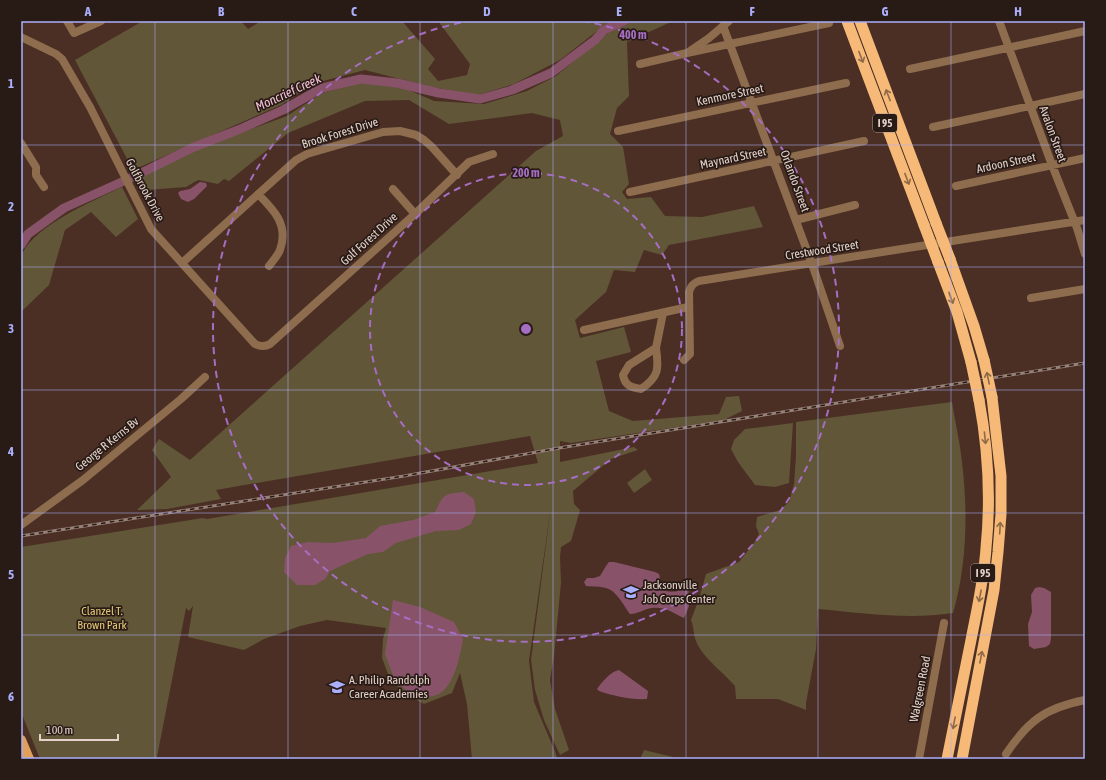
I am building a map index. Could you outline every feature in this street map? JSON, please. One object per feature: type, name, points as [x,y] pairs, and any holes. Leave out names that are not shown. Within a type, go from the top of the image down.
[{"type":"highway","name":"I 95","points":[[847,21],[957,312],[971,362],[984,434],[988,472],[988,510],[982,586],[947,759]]},
{"type":"highway","name":"I 95","points":[[860,21],[974,326],[984,360],[992,397],[1001,476],[1001,514],[998,552],[994,590],[962,759]]},
{"type":"main road","points":[[21,740],[29,759]]},
{"type":"street","points":[[67,21],[74,33],[101,21]]},
{"type":"street","name":"Avalon Street","points":[[999,21],[1085,254]]},
{"type":"street","points":[[640,64],[829,23]]},
{"type":"street","points":[[687,53],[726,24]]},
{"type":"street","name":"Orlando Street","points":[[726,24],[731,44],[812,264],[840,346]]},
{"type":"street","points":[[910,69],[1085,31]]},
{"type":"street","name":"Golfbrook Drive","points":[[21,37],[56,54],[62,59],[90,107],[151,229],[255,344],[264,347]]},
{"type":"street","name":"Kenmore Street","points":[[618,131],[846,82]]},
{"type":"street","points":[[933,127],[1085,94]]},
{"type":"street","name":"Brook Forest Drive","points":[[182,263],[301,157],[383,132],[407,132],[424,140],[457,175]]},
{"type":"street","name":"Maynard Street","points":[[630,192],[775,162],[864,141]]},
{"type":"street","points":[[21,143],[36,167],[36,175],[44,187]]},
{"type":"street","name":"Golf Forest Drive","points":[[264,347],[270,344],[416,214],[469,162],[493,154]]},
{"type":"street","name":"Ardoon Street","points":[[956,186],[1085,158]]},
{"type":"street","points":[[393,189],[416,214]]},
{"type":"street","points":[[258,194],[277,215],[280,220],[282,233],[280,250],[269,266]]},
{"type":"street","points":[[796,220],[855,205]]},
{"type":"street","name":"Crestwood Street","points":[[684,360],[690,354],[688,307],[689,292],[690,287],[699,280],[812,264],[1085,220]]},
{"type":"street","points":[[1030,298],[1085,289]]},
{"type":"street","points":[[584,330],[688,307]]},
{"type":"street","points":[[656,348],[629,365],[623,375],[624,381],[627,385],[641,389],[652,382],[658,369],[656,348],[663,313]]},
{"type":"street","name":"George R Kerns Bv","points":[[21,524],[83,480],[181,399],[204,377]]},
{"type":"street","name":"Walgreen Road","points":[[919,759],[944,623]]},
{"type":"street","points":[[1006,754],[1026,728],[1042,715],[1061,706],[1085,700]]},
{"type":"green space","points":[[141,21],[241,21],[248,29],[261,21],[402,21],[435,59],[428,69],[438,81],[467,75],[470,64],[438,21],[610,21],[560,60],[514,84],[478,95],[431,87],[365,70],[312,84],[281,105],[133,170],[75,60]]},
{"type":"green space","name":"Clanzel T. Brown Park","points":[[634,21],[673,21],[627,42],[629,96],[617,108],[610,134],[623,147],[629,184],[622,192],[627,199],[651,197],[665,216],[702,217],[754,206],[763,227],[669,245],[662,255],[644,250],[635,272],[614,270],[606,292],[575,320],[580,338],[624,327],[631,352],[596,361],[609,411],[633,421],[719,414],[726,397],[739,396],[742,411],[724,420],[571,443],[560,441],[560,462],[634,447],[638,450],[611,459],[573,491],[574,504],[580,510],[571,541],[561,547],[561,583],[554,656],[550,680],[555,709],[569,750],[560,755],[544,720],[535,690],[531,660],[551,506],[529,661],[534,702],[557,759],[472,759],[467,704],[460,673],[452,693],[424,704],[401,691],[388,674],[382,658],[383,639],[386,628],[327,620],[300,626],[264,639],[244,650],[188,637],[193,606],[189,611],[186,608],[157,757],[160,759],[40,759],[21,712],[21,547],[203,518],[207,519],[538,463],[530,436],[216,490],[221,499],[167,509],[137,510],[171,477],[152,450],[159,439],[190,460],[536,151],[563,136],[560,120],[532,113],[449,124],[409,100],[365,101],[288,133],[229,181],[224,179],[218,184],[198,180],[186,187],[146,190],[141,192],[138,178],[194,150],[287,116],[322,93],[362,83],[404,88],[434,101],[484,104],[527,91],[556,76],[608,33]]},
{"type":"green space","points":[[122,187],[138,219],[116,237],[91,212],[65,230],[49,285],[21,312],[21,258],[29,243],[52,223],[82,206]]},
{"type":"green space","points":[[952,402],[962,462],[965,500],[964,557],[958,595],[953,613],[902,616],[818,609],[816,649],[806,710],[778,699],[736,699],[735,686],[699,647],[695,638],[691,620],[706,574],[739,562],[759,534],[756,526],[757,517],[780,510],[789,502],[794,484],[796,422]]},
{"type":"green space","points":[[793,423],[789,483],[775,487],[755,485],[738,462],[731,449],[734,440],[745,429]]},
{"type":"green space","points":[[645,469],[652,480],[634,493],[627,483]]},
{"type":"green space","points":[[644,750],[673,757],[673,759],[640,759]]},
{"type":"shaded area","points":[[610,21],[634,21],[608,33],[604,26]]},
{"type":"shaded area","points":[[200,182],[206,183],[207,186],[194,199],[188,202],[181,199],[178,193],[180,191],[190,189]]},
{"type":"shaded area","points":[[464,492],[474,499],[476,512],[471,524],[459,530],[436,531],[396,543],[383,552],[368,554],[330,571],[325,579],[315,585],[297,585],[284,572],[285,558],[291,546],[308,542],[333,543],[366,538],[380,526],[413,520],[435,512],[445,496],[452,493]]},
{"type":"shaded area","points":[[609,562],[659,574],[661,588],[664,591],[678,591],[685,581],[688,581],[690,585],[687,599],[689,606],[684,618],[669,610],[661,608],[649,609],[630,614],[617,595],[610,590],[601,587],[586,586],[584,582],[587,578],[600,576]]},
{"type":"shaded area","points":[[1039,587],[1051,592],[1051,638],[1050,644],[1046,647],[1034,649],[1029,646],[1028,624],[1032,612],[1031,595],[1035,588]]},
{"type":"shaded area","points":[[393,600],[420,607],[454,622],[463,639],[453,677],[445,690],[439,694],[417,699],[395,681],[385,654]]},
{"type":"shaded area","points":[[619,670],[648,691],[647,699],[623,697],[599,691],[597,689],[609,675]]},
{"type":"waterway","name":"Moncrief Creek","points":[[21,245],[28,234],[64,208],[194,147],[283,110],[322,88],[361,79],[397,83],[439,93],[480,99],[512,90],[551,73],[595,40],[604,30],[624,21]]},
{"type":"railway","points":[[21,536],[404,476],[559,448],[1085,363]]},
{"type":"place","name":"Jacksonville Job Corps Center","points":[[631,592]]},
{"type":"place","name":"A. Philip Randolph Career Academies","points":[[337,687]]}]
